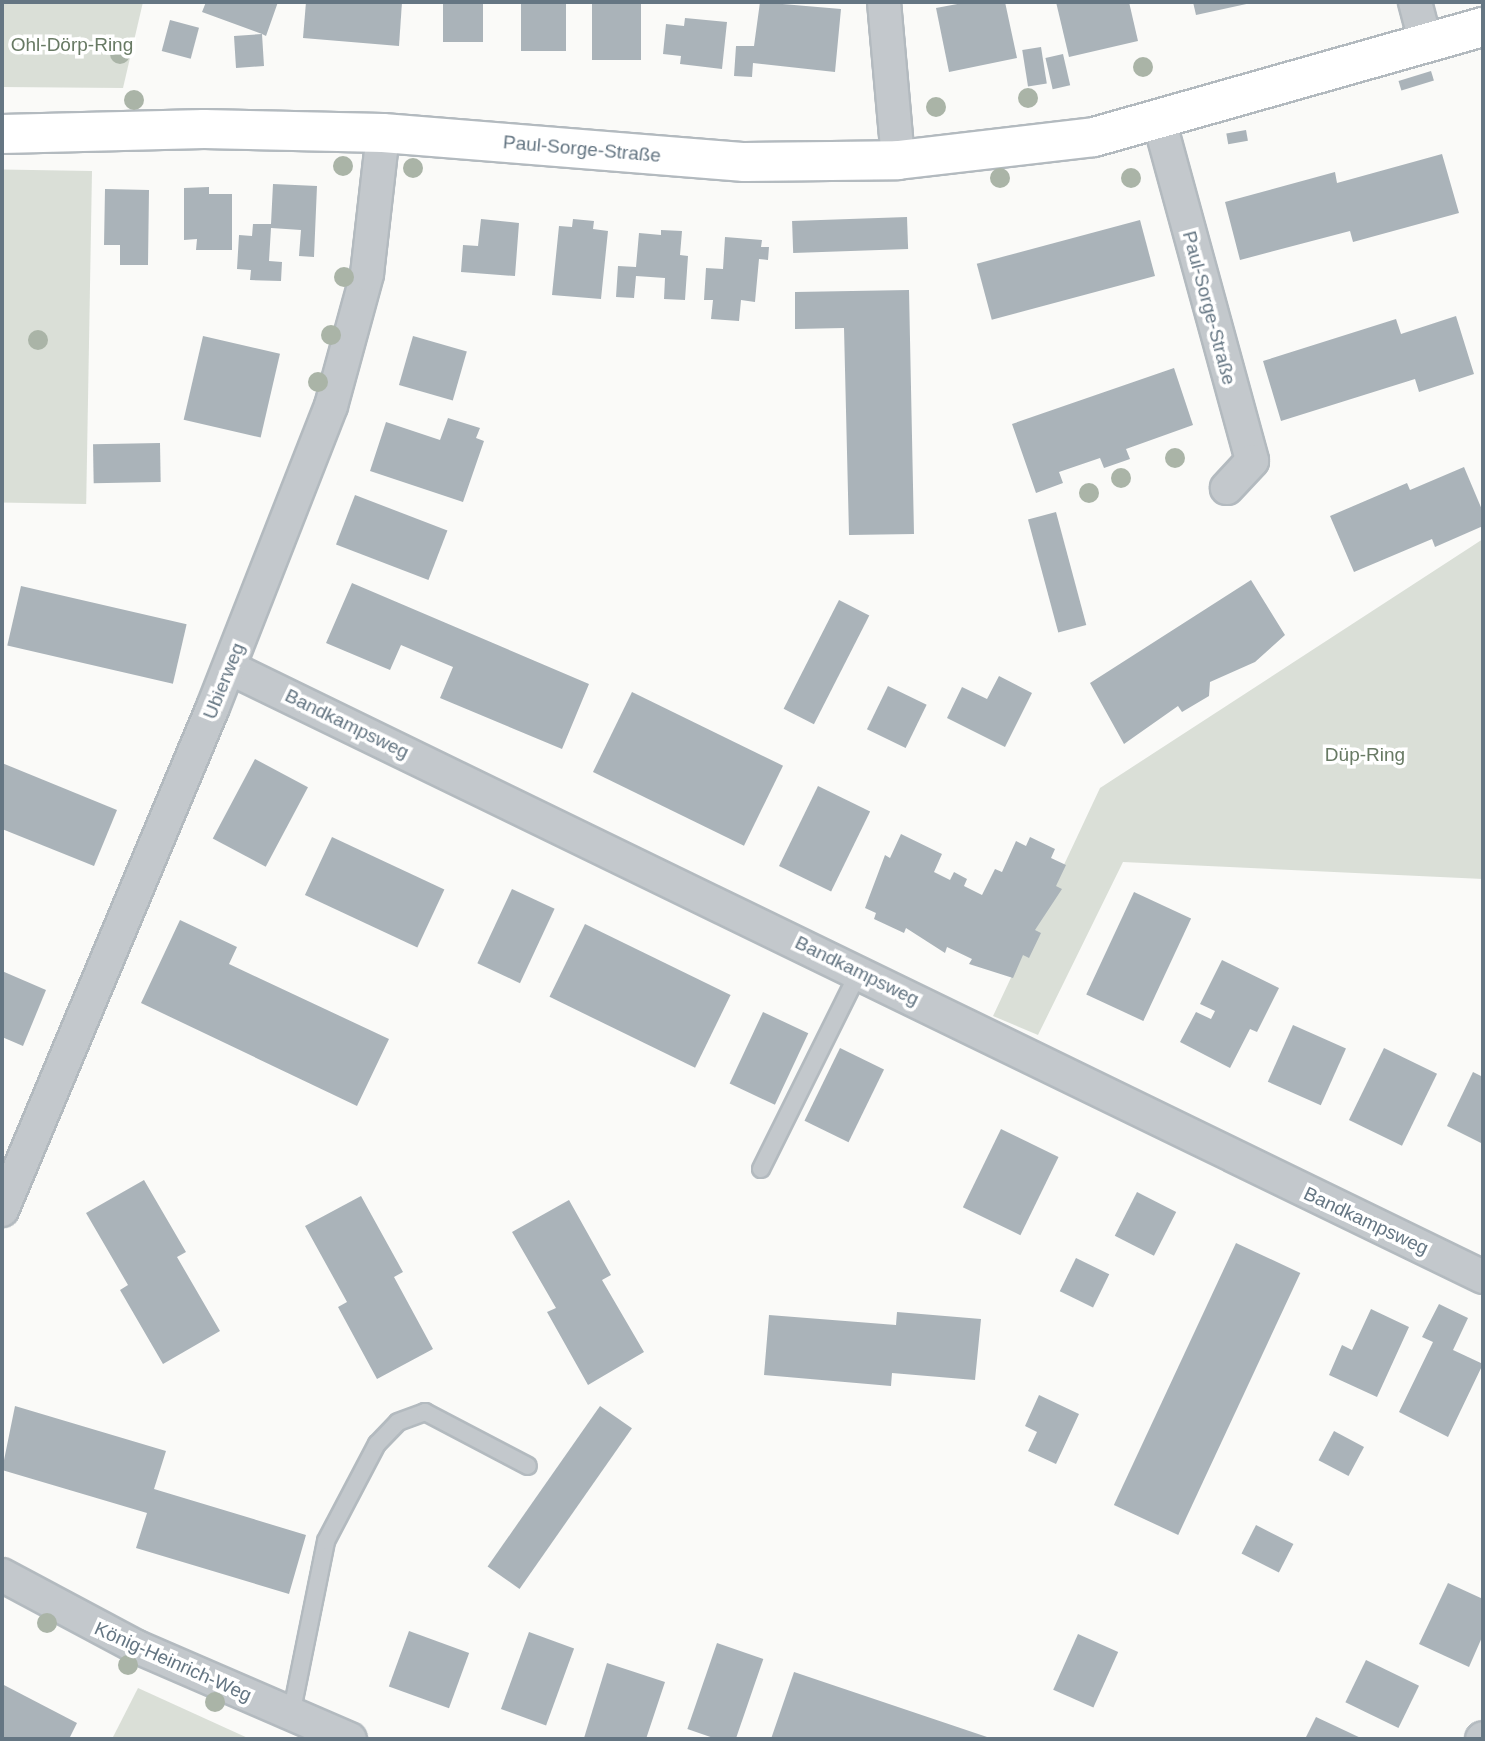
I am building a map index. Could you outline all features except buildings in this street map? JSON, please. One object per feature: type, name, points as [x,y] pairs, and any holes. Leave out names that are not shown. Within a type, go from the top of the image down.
[{"type":"street","points":[[884,2],[898,160]]},
{"type":"street","points":[[1415,2],[1426,44]]},
{"type":"street","name":"Paul-Sorge-Straße","points":[[2,134],[204,129],[383,133],[745,162],[898,160],[1029,148],[1159,120],[1483,27]]},
{"type":"street","name":"Paul-Sorge-Straße","points":[[1159,120],[1252,461],[1227,488]]},
{"type":"street","name":"Ubierweg","points":[[2,1210],[230,667],[331,406],[368,274],[383,133]]},
{"type":"street","name":"Bandkampsweg","points":[[230,667],[1483,1277]]},
{"type":"street","name":"König-Heinrich-Weg","points":[[2,1574],[64,1612],[350,1739]]},
{"type":"lane","points":[[761,1169],[859,972]]},
{"type":"lane","points":[[291,1715],[326,1541],[377,1444],[398,1422],[425,1412],[528,1466]]},
{"type":"green space","name":"Ohl-Dörp-Ring","points":[[2,2],[143,2],[123,88],[2,87]]},
{"type":"green space","points":[[2,169],[92,171],[86,504],[2,502]]},
{"type":"green space","name":"Düp-Ring","points":[[1483,539],[1483,879],[1123,862],[1038,1035],[993,1016],[1100,788]]},
{"type":"green space","points":[[138,1688],[250,1739],[112,1739]]}]
